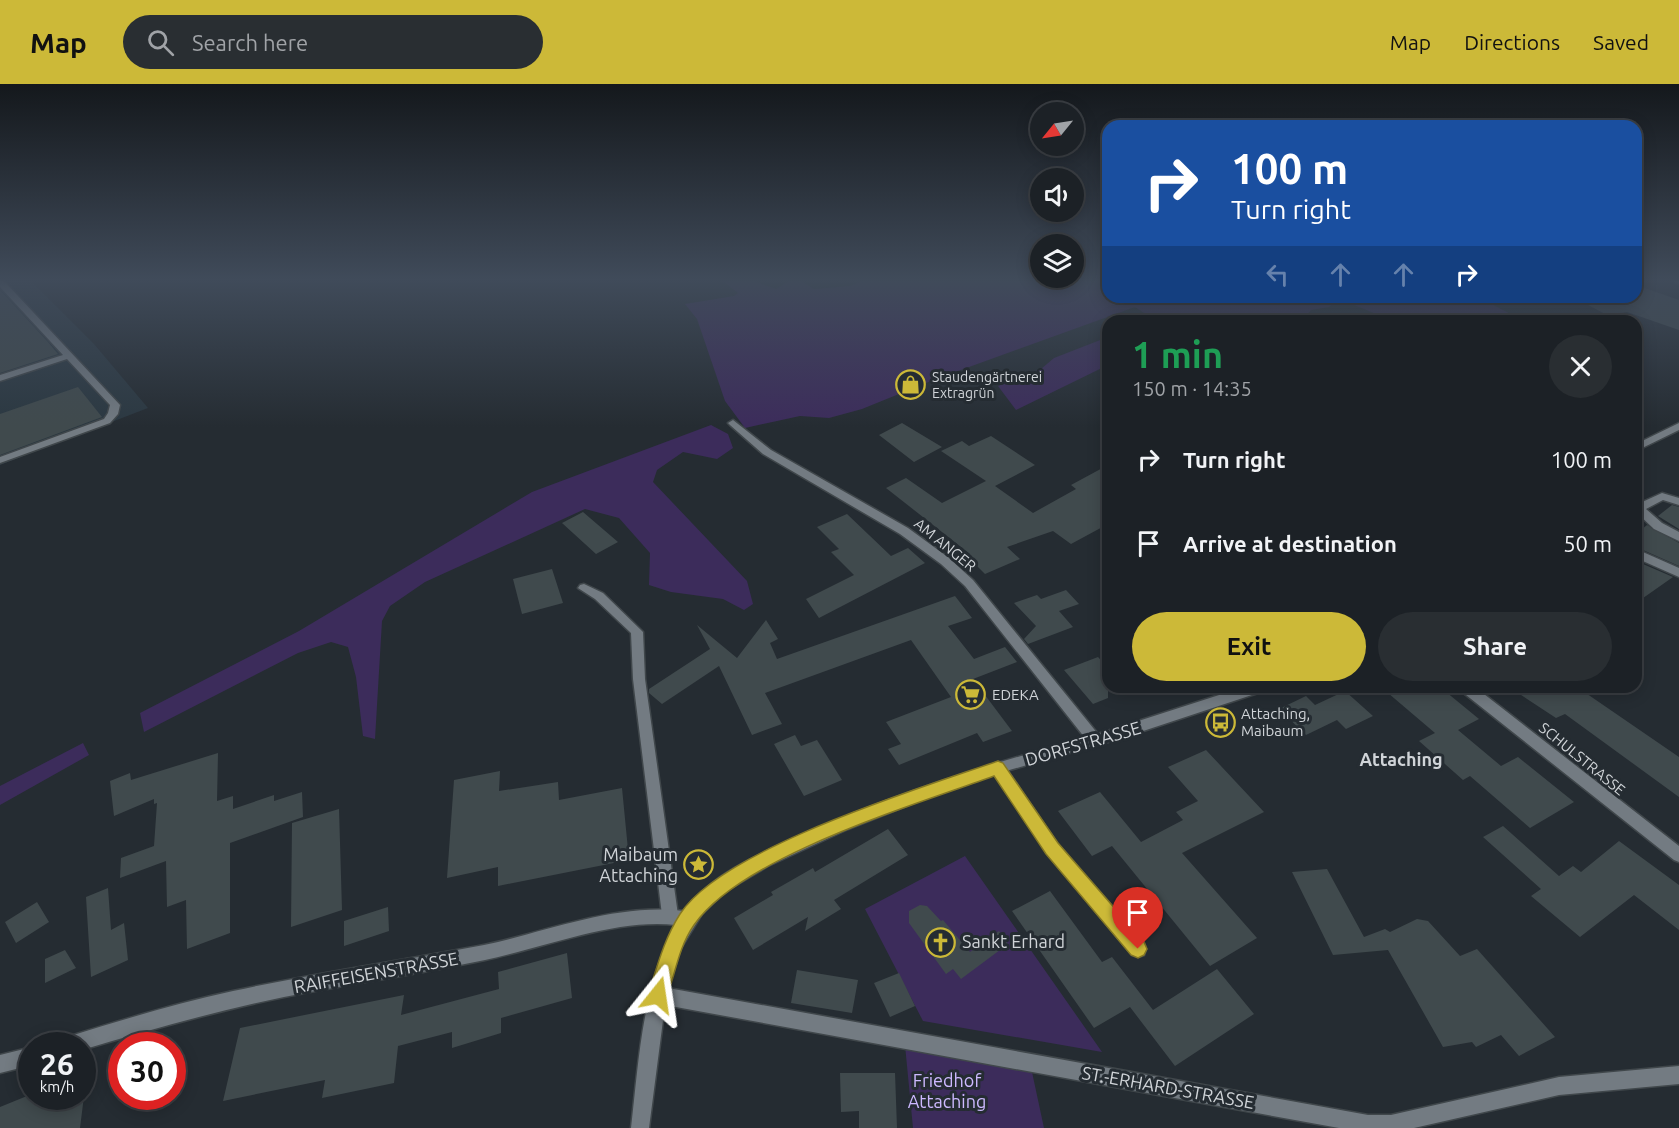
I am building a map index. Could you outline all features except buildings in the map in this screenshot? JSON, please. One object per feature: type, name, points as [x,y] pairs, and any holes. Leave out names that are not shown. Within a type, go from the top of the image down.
[{"type":"street","points":[[0,460],[107,421],[113,414],[115,405],[44,330]]},
{"type":"street","points":[[0,378],[69,356]]},
{"type":"street","name":"AM ANGER","points":[[733,423],[780,461],[904,531],[945,561],[969,583],[1095,741]]},
{"type":"street","points":[[1642,445],[1679,426]]},
{"type":"street","points":[[1642,505],[1662,496],[1679,502]]},
{"type":"street","points":[[1642,509],[1658,526],[1679,537]]},
{"type":"street","points":[[1642,556],[1679,573]]},
{"type":"street","points":[[584,588],[599,596],[637,632],[639,679],[679,917]]},
{"type":"street","name":"DORFSTRASSE","points":[[640,1128],[658,995],[679,917],[743,870],[832,829],[998,768],[1095,741],[1241,693]]},
{"type":"street","name":"SCHULSTRASSE","points":[[1474,693],[1679,855]]},
{"type":"street","points":[[998,768],[1052,848],[1138,949]]},
{"type":"street","name":"RAIFFEISENSTRASSE","points":[[96,1038],[198,1008],[258,994],[488,952],[642,917],[679,917]]},
{"type":"street","name":"ST.-ERHARD-STRASSE","points":[[658,995],[1368,1124],[1391,1124],[1559,1086],[1679,1076]]},
{"type":"street","points":[[0,1064],[18,1060]]},
{"type":"shaded area","points":[[0,330],[80,330],[148,408],[0,465]]},
{"type":"green space","points":[[701,330],[1072,330],[936,379],[862,409],[829,418],[800,416],[745,428],[725,401]]},
{"type":"green space","points":[[1102,339],[1102,368],[1016,410],[998,386],[1041,369],[1054,358]]},
{"type":"green space","points":[[711,425],[728,434],[733,448],[717,459],[683,452],[657,470],[653,482],[747,581],[753,604],[744,610],[723,599],[671,592],[649,585],[650,553],[619,518],[585,509],[425,582],[390,606],[382,621],[375,739],[363,736],[356,677],[348,647],[331,642],[298,653],[144,732],[140,713],[299,631],[532,492]]},
{"type":"green space","points":[[83,743],[89,755],[0,805],[0,786]]},
{"type":"green space","name":"Friedhof Attaching","points":[[965,856],[1102,1052],[923,1021],[865,909]]},
{"type":"green space","name":"Friedhof Attaching","points":[[905,1045],[1032,1072],[1044,1128],[913,1128]]},
{"type":"place","name":"Staudengärtnerei Extragrün","points":[[911,385]]},
{"type":"place","name":"EDEKA","points":[[971,695]]},
{"type":"place","name":"Attaching, Maibaum","points":[[1220,723]]},
{"type":"place","name":"Maibaum Attaching","points":[[699,865]]},
{"type":"place","name":"Sankt Erhard","points":[[941,942]]},
{"type":"district","name":"Attaching","points":[[1401,760]]},
{"type":"route","points":[[658,995],[672,949],[687,919],[703,902],[743,870],[832,829],[913,797],[998,768],[1052,848],[1138,949]]}]
